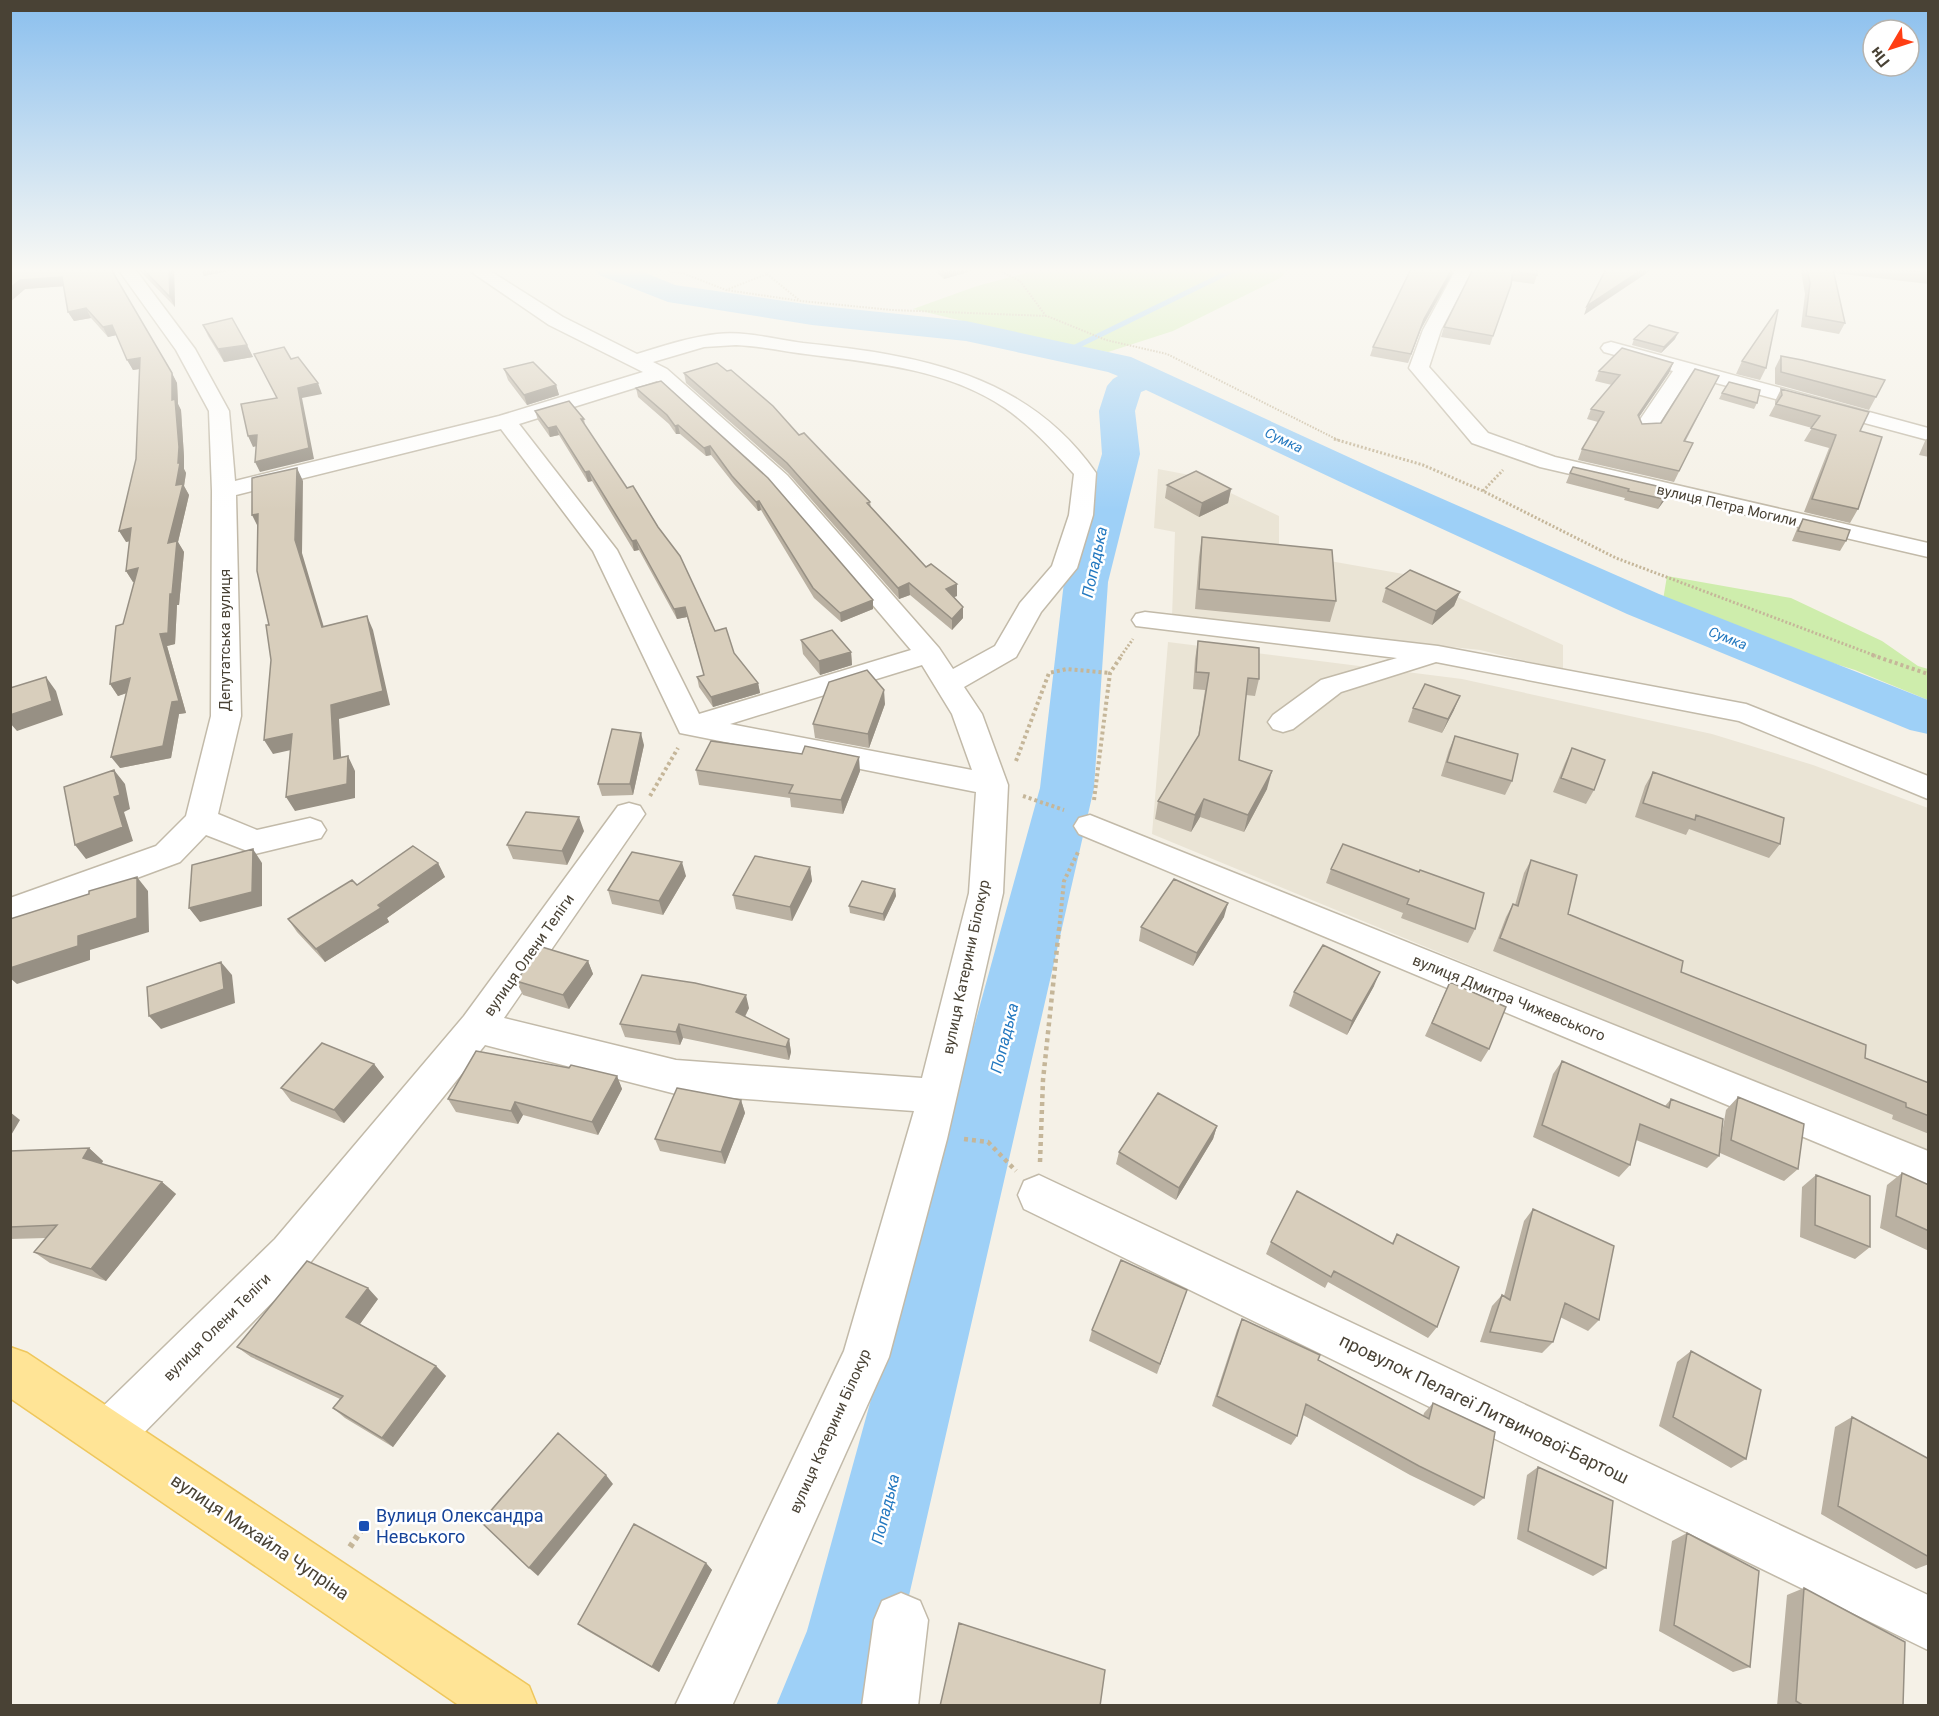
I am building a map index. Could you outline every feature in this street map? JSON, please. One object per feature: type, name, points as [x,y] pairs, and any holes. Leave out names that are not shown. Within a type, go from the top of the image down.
[{"type":"main road","name":"вулиця Михайла Чупріна","points":[[10,1370],[500,1703]]},
{"type":"street","name":"Депутатська вулиця","points":[[185,349],[219,411],[224,491],[226,716],[201,820]]},
{"type":"street","name":"вулиця Катерини Білокур","points":[[612,349],[647,367],[779,480],[929,654],[967,714],[992,784],[986,893],[938,1096],[866,1357],[703,1706]]},
{"type":"street","points":[[224,491],[506,421],[647,367],[673,349]]},
{"type":"street","points":[[814,349],[960,376],[1000,396],[1053,436],[1085,473],[1081,515],[1064,567],[1029,609],[1006,651],[948,684]]},
{"type":"street","name":"вулиця Петра Могили","points":[[1425,349],[1419,368],[1480,438],[1548,462],[1929,550]]},
{"type":"street","points":[[1615,349],[1929,434]]},
{"type":"street","points":[[1646,427],[1685,368]]},
{"type":"street","points":[[506,421],[605,550],[690,726]]},
{"type":"street","points":[[1145,620],[1438,654],[1746,713],[1929,788]]},
{"type":"street","points":[[690,726],[929,654]]},
{"type":"street","points":[[1283,722],[1331,686],[1438,654]]},
{"type":"street","points":[[690,726],[992,784]]},
{"type":"street","name":"вулиця Олени Теліги","points":[[108,1435],[290,1254],[477,1027],[629,814]]},
{"type":"street","points":[[10,912],[168,854],[201,820],[255,842],[310,830]]},
{"type":"street","name":"вулиця Дмитра Чижевського","points":[[1082,820],[1929,1170]]},
{"type":"street","points":[[477,1027],[676,1077],[938,1096]]},
{"type":"street","name":"провулок Пелагеї Литвинової-Бартош","points":[[1039,1195],[1929,1623]]},
{"type":"street","points":[[890,1706],[901,1620]]},
{"type":"path","points":[[1147,349],[1167,354],[1254,396],[1331,438],[1423,465],[1482,491],[1616,558],[1880,658],[1929,674]]},
{"type":"path","points":[[1039,1195],[1043,1080],[1064,881],[1082,820],[1110,673],[1145,620]]},
{"type":"path","points":[[992,784],[1016,760],[1049,673],[1066,669],[1110,673]]},
{"type":"path","points":[[629,814],[650,796],[690,726]]},
{"type":"path","points":[[1043,804],[1082,820]]},
{"type":"path","points":[[955,1138],[988,1142],[1039,1195]]},
{"type":"shaded area","points":[[1158,469],[1195,476],[1279,516],[1279,552],[1409,575],[1563,645],[1563,670],[1480,650],[1172,617],[1175,532],[1154,528]]},
{"type":"shaded area","points":[[1168,642],[1462,679],[1712,734],[1813,765],[1928,808],[1928,1154],[1152,834]]},
{"type":"green space","points":[[1092,349],[1117,349],[1108,352]]},
{"type":"green space","points":[[1667,576],[1791,598],[1882,641],[1918,666],[1928,669],[1928,700],[1855,670],[1774,645],[1663,600]]},
{"type":"building","points":[[122,349],[158,349],[172,373],[172,400],[175,399],[178,463],[180,463],[176,485],[183,484],[168,543],[177,541],[172,594],[170,594],[168,633],[160,634],[179,701],[172,702],[163,746],[111,757],[130,678],[110,684],[116,626],[123,624],[138,568],[126,571],[131,528],[119,531],[136,459],[140,358],[127,360]]},
{"type":"building","points":[[285,349],[291,359],[298,357],[318,383],[298,388],[309,448],[255,462],[257,435],[248,436],[241,404],[277,398],[254,354]]},
{"type":"building","points":[[1384,349],[1413,349],[1411,354]]},
{"type":"building","points":[[1621,349],[1673,363],[1638,415],[1642,424],[1661,423],[1695,369],[1719,376],[1684,441],[1693,443],[1679,471],[1582,449],[1604,412],[1591,409],[1620,375],[1599,371]]},
{"type":"building","points":[[1750,349],[1770,349],[1766,368],[1742,361]]},
{"type":"building","points":[[1781,356],[1885,380],[1876,397],[1781,372]]},
{"type":"building","points":[[533,362],[556,385],[524,395],[504,369]]},
{"type":"building","points":[[717,363],[727,371],[731,370],[773,406],[799,435],[804,433],[870,502],[867,503],[926,567],[931,564],[957,584],[946,589],[963,607],[952,619],[909,583],[898,588],[787,463],[684,373]]},
{"type":"building","points":[[661,381],[768,478],[873,600],[840,613],[813,588],[759,501],[756,502],[732,476],[710,446],[704,448],[678,425],[675,426],[667,415],[636,388]]},
{"type":"building","points":[[1729,382],[1760,390],[1757,403],[1722,393]]},
{"type":"building","points":[[1781,389],[1869,412],[1860,431],[1882,437],[1858,509],[1812,499],[1836,435],[1811,428],[1820,416],[1776,404],[1782,395]]},
{"type":"building","points":[[569,401],[584,419],[581,419],[627,488],[633,486],[658,527],[680,556],[715,631],[726,628],[734,653],[758,683],[711,697],[697,677],[704,675],[685,607],[674,609],[636,540],[632,541],[589,471],[585,472],[556,426],[548,428],[535,411]]},
{"type":"building","points":[[1573,467],[1670,489],[1663,499],[1570,473]]},
{"type":"building","points":[[297,468],[295,540],[322,627],[367,616],[383,691],[331,705],[334,759],[348,756],[347,784],[286,797],[292,734],[264,740],[271,660],[266,625],[269,625],[257,571],[258,514],[252,515],[252,478]]},
{"type":"building","points":[[1196,471],[1231,489],[1202,503],[1167,485]]},
{"type":"building","points":[[1803,519],[1850,530],[1846,541],[1798,531]]},
{"type":"building","points":[[1202,537],[1332,550],[1336,601],[1199,589]]},
{"type":"building","points":[[1410,570],[1460,592],[1436,611],[1386,588]]},
{"type":"building","points":[[832,630],[851,652],[819,661],[801,640]]},
{"type":"building","points":[[1198,641],[1259,648],[1259,679],[1248,678],[1239,760],[1272,771],[1248,815],[1204,799],[1195,815],[1158,801],[1199,735],[1209,673],[1196,672]]},
{"type":"building","points":[[867,670],[884,690],[868,734],[813,724],[829,682]]},
{"type":"building","points":[[46,677],[52,701],[10,715],[10,688]]},
{"type":"building","points":[[1425,684],[1460,696],[1448,719],[1413,708]]},
{"type":"building","points":[[612,729],[641,733],[630,784],[598,784]]},
{"type":"building","points":[[1455,736],[1518,754],[1512,781],[1447,762]]},
{"type":"building","points":[[711,741],[802,754],[805,746],[859,757],[841,800],[789,793],[793,785],[696,770]]},
{"type":"building","points":[[1572,748],[1605,760],[1594,790],[1561,778]]},
{"type":"building","points":[[114,770],[120,795],[114,797],[123,827],[75,845],[64,787]]},
{"type":"building","points":[[1653,772],[1784,818],[1780,844],[1696,815],[1695,820],[1643,803]]},
{"type":"building","points":[[526,812],[579,817],[562,851],[507,845]]},
{"type":"building","points":[[1343,844],[1484,893],[1475,929],[1407,904],[1409,899],[1331,869]]},
{"type":"building","points":[[413,846],[438,863],[378,905],[381,908],[316,949],[288,919],[352,880],[357,885]]},
{"type":"building","points":[[253,849],[252,892],[189,908],[192,865]]},
{"type":"building","points":[[632,852],[682,862],[659,901],[608,890]]},
{"type":"building","points":[[755,856],[810,867],[790,907],[733,895]]},
{"type":"building","points":[[1531,860],[1577,875],[1568,914],[1683,961],[1681,972],[1866,1045],[1865,1058],[1929,1083],[1929,1116],[1906,1107],[1906,1103],[1500,938],[1513,904],[1518,906]]},
{"type":"building","points":[[137,877],[137,918],[78,936],[78,946],[10,968],[10,919]]},
{"type":"building","points":[[1174,879],[1228,903],[1197,953],[1141,927]]},
{"type":"building","points":[[862,881],[895,889],[883,914],[849,906]]},
{"type":"building","points":[[1323,945],[1380,972],[1352,1021],[1294,992]]},
{"type":"building","points":[[542,947],[588,961],[563,995],[516,981]]},
{"type":"building","points":[[221,962],[224,989],[149,1016],[147,987]]},
{"type":"building","points":[[642,975],[695,983],[746,995],[736,1012],[789,1039],[786,1047],[679,1024],[676,1032],[620,1024]]},
{"type":"building","points":[[1450,982],[1506,1007],[1489,1049],[1432,1023]]},
{"type":"building","points":[[322,1043],[374,1064],[334,1110],[281,1088]]},
{"type":"building","points":[[476,1051],[569,1068],[571,1065],[617,1076],[592,1122],[515,1102],[511,1111],[448,1099]]},
{"type":"building","points":[[1562,1061],[1669,1108],[1671,1099],[1723,1119],[1719,1156],[1640,1124],[1630,1165],[1542,1125]]},
{"type":"building","points":[[677,1088],[741,1100],[721,1152],[655,1139]]},
{"type":"building","points":[[1158,1093],[1217,1126],[1179,1188],[1119,1152]]},
{"type":"building","points":[[1738,1097],[1804,1124],[1798,1169],[1731,1140]]},
{"type":"building","points":[[89,1148],[83,1158],[162,1182],[91,1269],[34,1252],[57,1225],[10,1227],[10,1151]]},
{"type":"building","points":[[1902,1173],[1929,1185],[1929,1231],[1896,1216]]},
{"type":"building","points":[[1816,1175],[1870,1196],[1870,1247],[1815,1225]]},
{"type":"building","points":[[1297,1191],[1393,1244],[1397,1234],[1459,1267],[1437,1327],[1334,1271],[1331,1277],[1271,1242]]},
{"type":"building","points":[[1533,1209],[1614,1246],[1599,1320],[1565,1303],[1553,1342],[1490,1332],[1502,1295],[1510,1300]]},
{"type":"building","points":[[1121,1260],[1187,1290],[1160,1364],[1092,1330]]},
{"type":"building","points":[[307,1261],[368,1288],[346,1317],[436,1366],[382,1438],[333,1408],[343,1396],[237,1347]]},
{"type":"building","points":[[1242,1319],[1320,1355],[1318,1360],[1429,1419],[1433,1403],[1495,1432],[1484,1498],[1419,1466],[1306,1404],[1297,1436],[1217,1396]]},
{"type":"building","points":[[1691,1351],[1761,1390],[1746,1459],[1673,1417]]},
{"type":"building","points":[[1852,1417],[1929,1459],[1929,1557],[1838,1506]]},
{"type":"building","points":[[558,1433],[606,1475],[529,1568],[481,1522]]},
{"type":"building","points":[[1538,1467],[1613,1501],[1606,1568],[1528,1531]]},
{"type":"building","points":[[634,1524],[706,1563],[652,1667],[578,1624]]},
{"type":"building","points":[[1687,1533],[1759,1571],[1750,1667],[1674,1625]]},
{"type":"building","points":[[1804,1588],[1905,1642],[1903,1706],[1804,1706],[1796,1701]]},
{"type":"building","points":[[959,1623],[1105,1670],[1100,1706],[940,1706]]},
{"type":"waterway","name":"Сумка","points":[[1050,349],[1119,364],[1147,377]]},
{"type":"waterway","points":[[1067,351],[1071,349]]},
{"type":"waterway","name":"Попадька","points":[[824,1706],[853,1635],[1067,788],[1086,582],[1121,454],[1117,411],[1125,386],[1147,377]]},
{"type":"waterway","name":"Сумка","points":[[1147,377],[1365,479],[1643,604],[1928,718]]},
{"type":"place","name":"Вулиця Олександра Невського","points":[[364,1526]]}]
